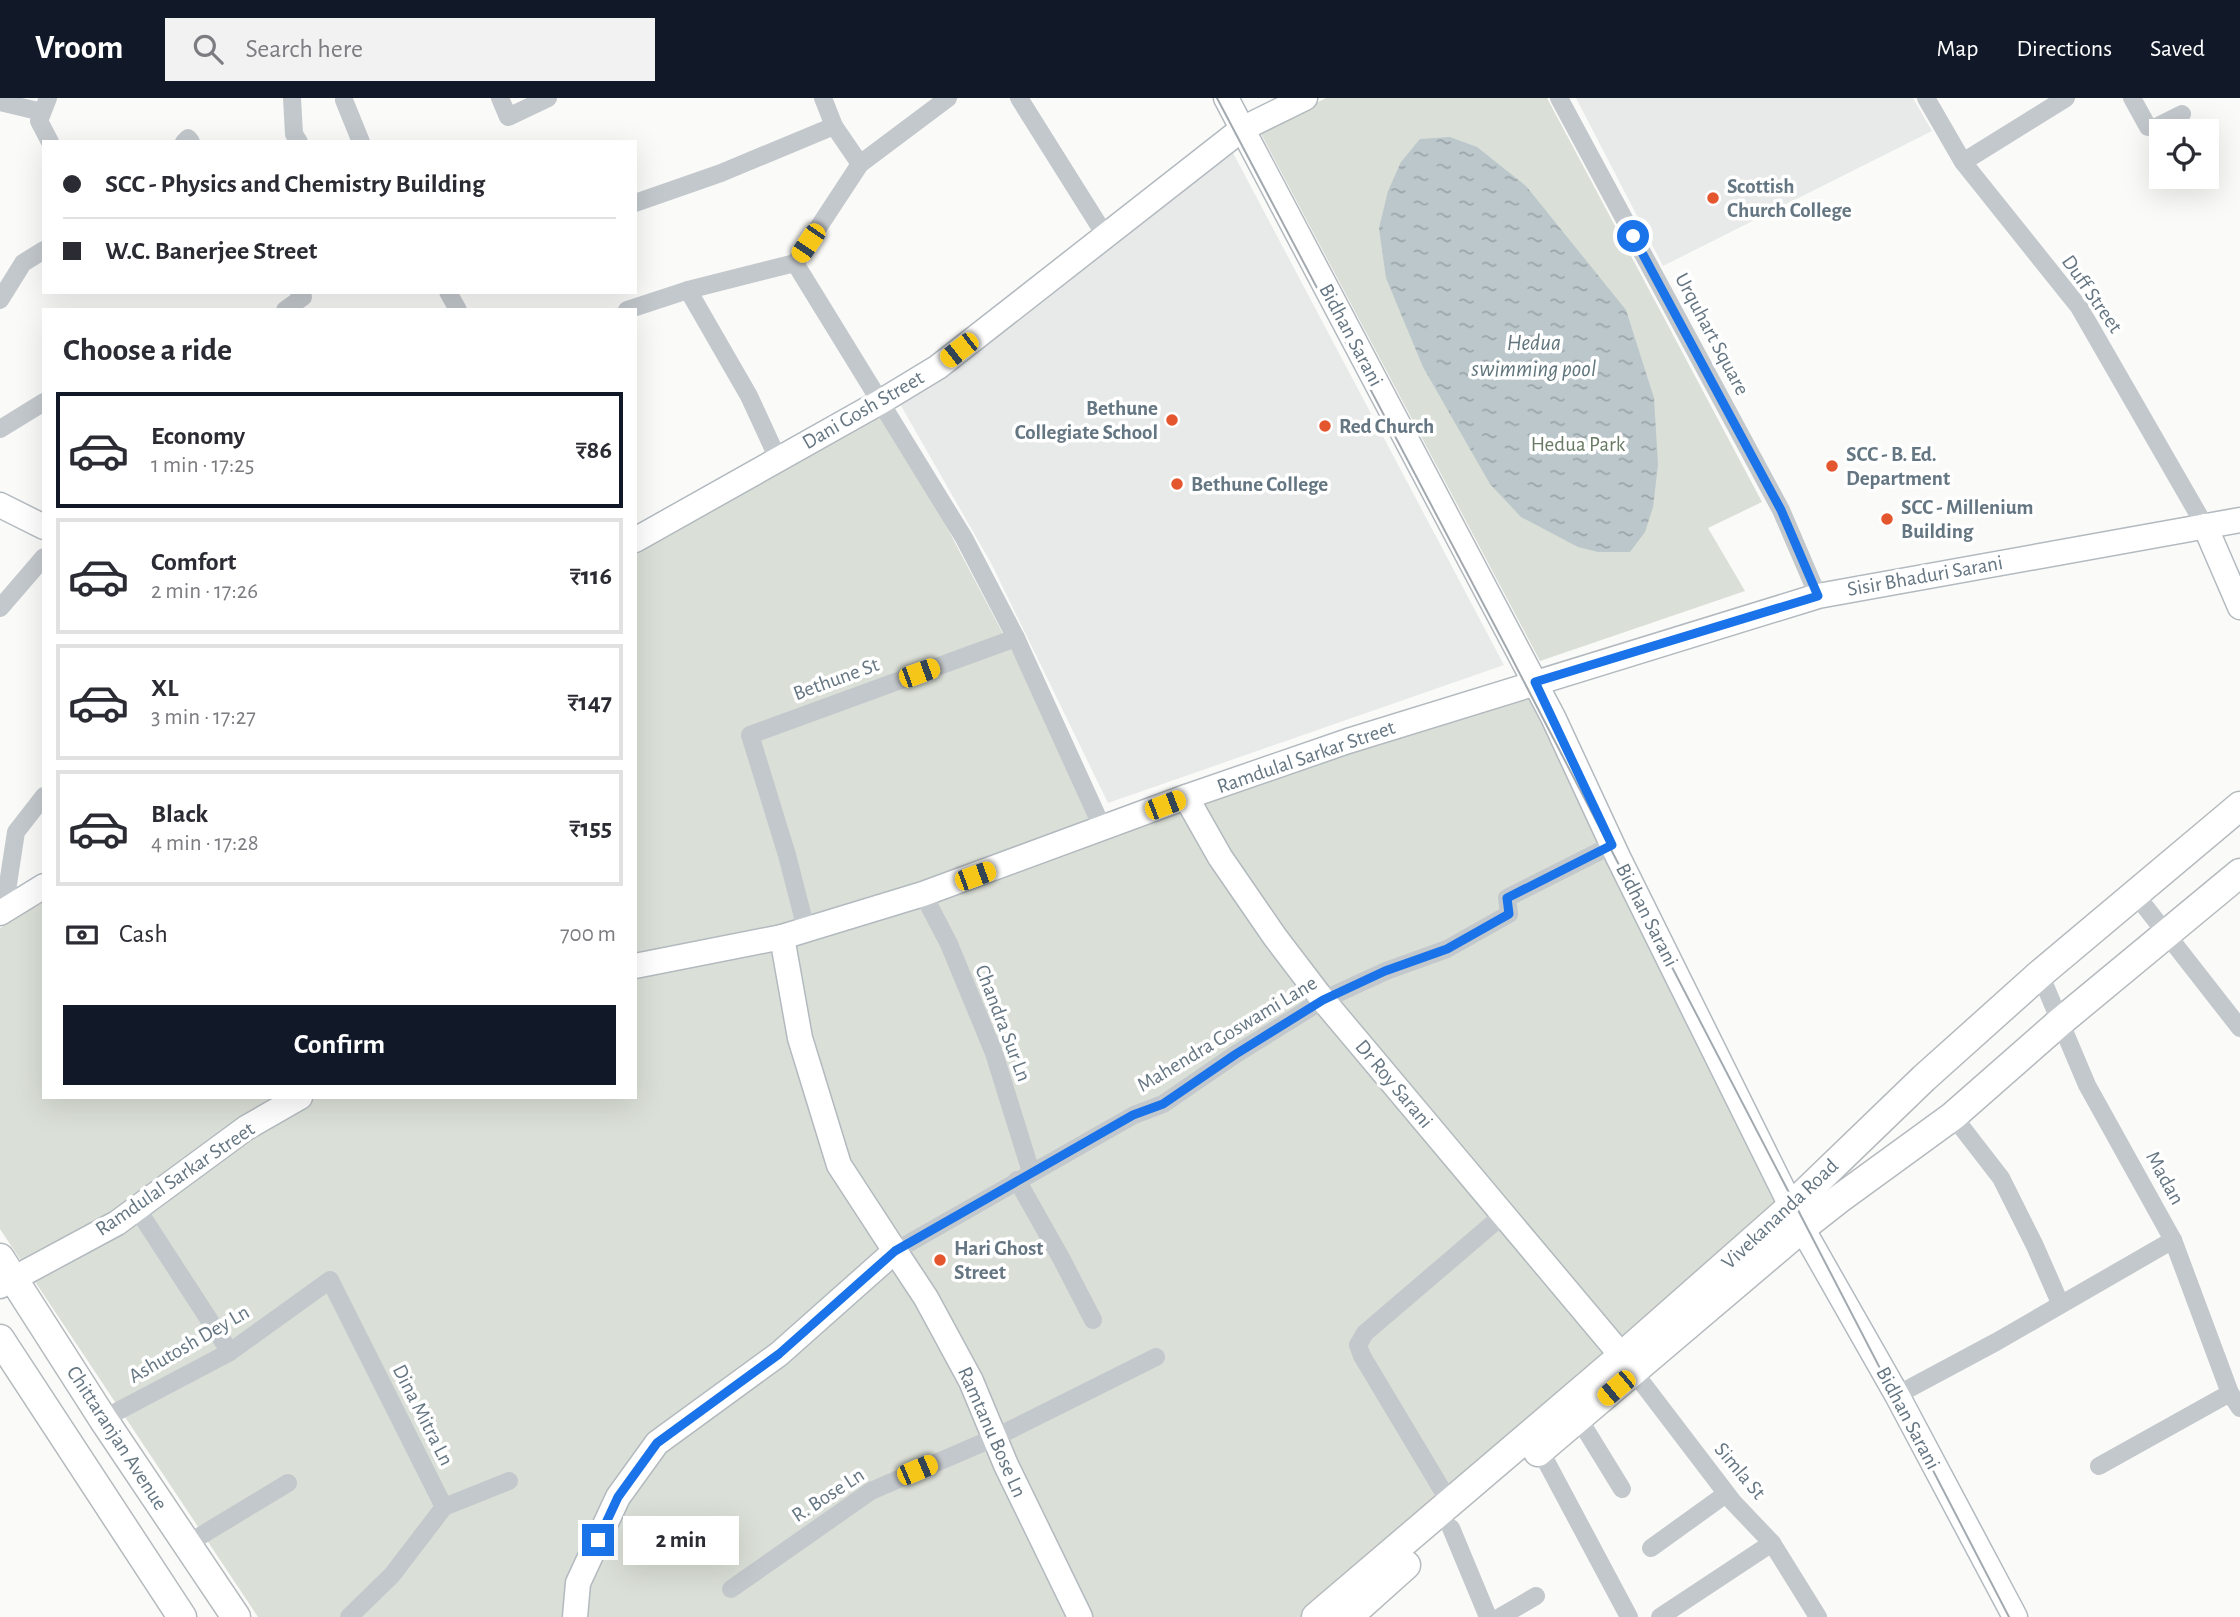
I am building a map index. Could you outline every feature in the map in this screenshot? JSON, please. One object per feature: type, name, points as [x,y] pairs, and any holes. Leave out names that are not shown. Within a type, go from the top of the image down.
[{"type":"main road","name":"Vivekananda Road","points":[[1334,1613],[1451,1516],[1796,1217],[1914,1087],[2040,974],[2240,806]]},
{"type":"main road","name":"Vivekananda Road","points":[[1796,1217],[1839,1199],[1953,1116],[2060,1022],[2240,873]]},
{"type":"main road","name":"Chittaranjan Avenue","points":[[4,1274],[236,1617]]},
{"type":"main road","points":[[0,1339],[182,1617]]},
{"type":"main road","name":"Vivekananda Road","points":[[1451,1516],[1579,1419],[1628,1364]]},
{"type":"street","points":[[292,98],[294,134],[298,140]]},
{"type":"street","points":[[500,98],[508,117],[548,98]]},
{"type":"street","points":[[823,98],[834,126],[860,164]]},
{"type":"street","points":[[633,308],[688,290],[795,263],[860,164],[948,98]]},
{"type":"street","points":[[1019,98],[1105,235]]},
{"type":"street","name":"Bidhan Sarani","points":[[1226,98],[1535,682],[1612,845],[1796,1217],[1897,1395],[2015,1617]]},
{"type":"street","name":"Dani Gosh Street","points":[[637,539],[882,401],[938,366],[1242,129],[1305,98]]},
{"type":"street","name":"Urquhart Square","points":[[1559,98],[1781,510],[1818,596]]},
{"type":"street","name":"Duff Street","points":[[1926,98],[1963,162],[2079,307],[2205,526]]},
{"type":"street","points":[[1963,162],[2066,98]]},
{"type":"street","points":[[2132,98],[2148,127],[2156,127],[2182,114]]},
{"type":"street","points":[[344,100],[360,140]]},
{"type":"street","points":[[0,102],[45,105],[39,121],[49,140]]},
{"type":"street","points":[[637,202],[721,173],[834,126]]},
{"type":"street","points":[[0,300],[23,263],[42,251]]},
{"type":"street","points":[[795,263],[964,538],[1016,638],[1103,829]]},
{"type":"street","points":[[688,290],[749,396],[778,459]]},
{"type":"street","points":[[288,308],[303,297],[301,294]]},
{"type":"street","points":[[0,429],[42,403]]},
{"type":"street","points":[[0,505],[42,526]]},
{"type":"street","name":"Sisir Bhaduri Sarani","points":[[1535,682],[1818,596],[2240,520]]},
{"type":"street","points":[[2205,526],[2240,607]]},
{"type":"street","points":[[0,608],[42,559]]},
{"type":"street","name":"Bethune St","points":[[806,929],[787,855],[750,735],[1016,638]]},
{"type":"street","name":"Ramdulal Sarkar Street","points":[[637,966],[782,937],[923,894],[1186,797],[1348,741],[1535,682]]},
{"type":"street","name":"Dr Roy Sarani","points":[[1186,797],[1220,857],[1275,937],[1323,1000],[1628,1364]]},
{"type":"street","points":[[2,911],[16,832],[42,799]]},
{"type":"street","name":"Mahendra Goswami Lane","points":[[895,1251],[1133,1115],[1163,1104],[1236,1054],[1323,1000],[1385,971],[1447,949],[1509,914],[1507,898],[1612,845]]},
{"type":"street","points":[[2,911],[42,887]]},
{"type":"street","name":"Chandra Sur Ln","points":[[923,894],[949,944],[994,1053],[1024,1176],[1093,1320]]},
{"type":"street","points":[[2136,895],[2240,1028]]},
{"type":"street","name":"Ramtanu Bose Ln","points":[[782,937],[802,1048],[839,1165],[926,1298],[971,1381],[1006,1465],[1080,1617]]},
{"type":"street","name":"Madan","points":[[2040,974],[2087,1084],[2173,1240],[2230,1393],[2240,1409]]},
{"type":"street","name":"Ramdulal Sarkar Street","points":[[4,1274],[117,1223],[246,1128],[297,1099]]},
{"type":"street","points":[[1953,1116],[2001,1178],[2060,1303]]},
{"type":"street","points":[[136,1207],[230,1352]]},
{"type":"street","points":[[1488,1617],[1451,1516],[1362,1356],[1359,1345],[1365,1334],[1503,1215]]},
{"type":"street","points":[[1897,1395],[1996,1342],[2173,1240]]},
{"type":"street","points":[[575,1617],[578,1583],[618,1497],[657,1443],[779,1354],[895,1251]]},
{"type":"street","name":"Ashutosh Dey Ln","points":[[103,1419],[230,1352],[330,1280]]},
{"type":"street","name":"Dina Mitra Ln","points":[[330,1280],[444,1507]]},
{"type":"street","name":"R. Bose Ln","points":[[731,1589],[871,1491],[996,1437],[1156,1357]]},
{"type":"street","name":"Simla St","points":[[1628,1364],[1726,1494],[1772,1543],[1818,1617]]},
{"type":"street","points":[[2099,1466],[2230,1393]]},
{"type":"street","points":[[1579,1419],[1622,1489]]},
{"type":"street","points":[[1540,1450],[1629,1617]]},
{"type":"street","points":[[349,1617],[391,1575],[444,1507],[509,1481]]},
{"type":"street","points":[[187,1544],[288,1483]]},
{"type":"street","points":[[1651,1548],[1726,1494]]},
{"type":"street","points":[[1660,1617],[1772,1543]]},
{"type":"street","points":[[1500,1617],[1536,1596]]},
{"type":"shaded area","name":"Scottish Church College","points":[[1576,98],[1913,98],[1932,131],[1663,266]]},
{"type":"shaded area","name":"Bethune College","points":[[1231,149],[1504,665],[1108,803],[991,563],[900,404]]},
{"type":"green space","name":"Hedua Park","points":[[1326,98],[1547,98],[1762,502],[1708,528],[1745,591],[1540,661],[1260,132]]},
{"type":"green space","points":[[883,406],[1107,831],[1536,684],[1800,1212],[1313,1617],[258,1617],[0,1229],[0,928],[42,903],[42,1099],[637,1099],[637,551]]},
{"type":"water","name":"Hedua swimming pool","points":[[1450,137],[1477,147],[1526,186],[1626,310],[1654,398],[1658,465],[1653,507],[1645,532],[1630,552],[1598,552],[1578,547],[1521,517],[1490,484],[1423,367],[1386,278],[1379,228],[1388,191],[1401,162],[1420,139]]},
{"type":"tram line","points":[[1217,98],[1506,647],[2009,1617]]},
{"type":"place","name":"Scottish Church College","points":[[1713,198]]},
{"type":"place","name":"Bethune Collegiate School","points":[[1172,420]]},
{"type":"place","name":"Red Church","points":[[1325,426]]},
{"type":"place","name":"SCC - B. Ed. Department","points":[[1832,466]]},
{"type":"place","name":"Bethune College","points":[[1177,484]]},
{"type":"place","name":"SCC - Millenium Building","points":[[1887,519]]},
{"type":"place","name":"Hari Ghost Street","points":[[940,1260]]},
{"type":"route","points":[[598,1540],[618,1497],[657,1443],[779,1354],[895,1251],[1133,1115],[1163,1104],[1236,1054],[1323,1000],[1385,971],[1447,949],[1509,914],[1507,898],[1612,845],[1535,682],[1818,596],[1781,510],[1633,236]]}]
